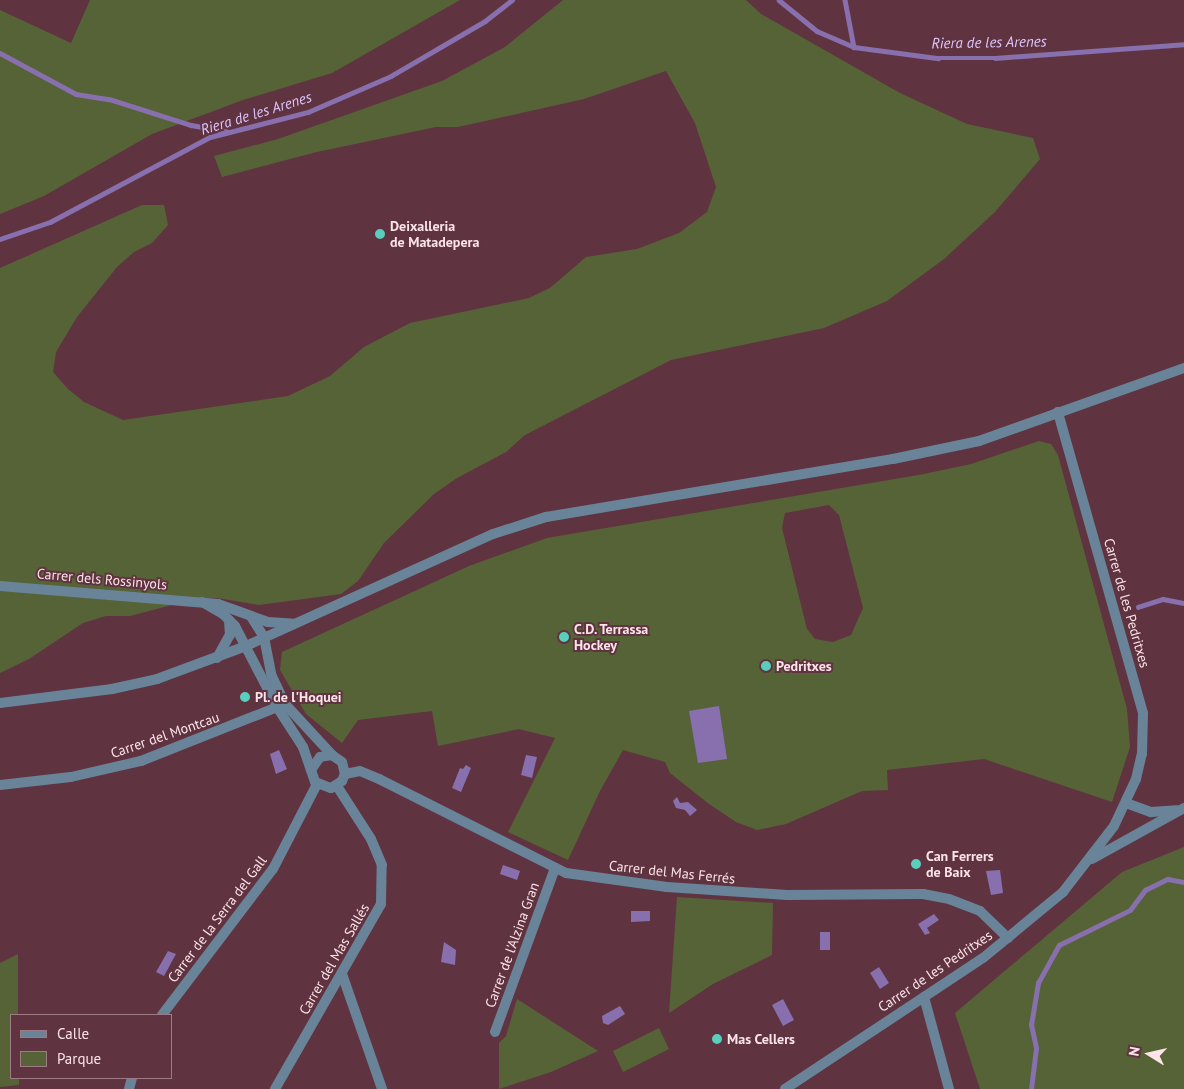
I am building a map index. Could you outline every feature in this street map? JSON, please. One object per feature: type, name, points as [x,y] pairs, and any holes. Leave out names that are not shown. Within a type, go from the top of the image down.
[{"type":"street","points":[[0,703],[112,689],[157,679],[246,646],[493,534],[546,517],[940,450],[979,441],[1184,368]]},
{"type":"street","name":"Carrer de les Pedritxes","points":[[789,1088],[1008,938],[1063,892],[1089,861],[1126,803],[1136,779],[1142,754],[1142,713],[1058,412]]},
{"type":"street","name":"Carrer dels Rossinyols","points":[[0,586],[226,605],[275,624],[294,624]]},
{"type":"street","name":"Carrer dels Rossinyols","points":[[202,602],[229,619],[281,706]]},
{"type":"street","name":"Carrer dels Rossinyols","points":[[244,613],[257,622],[264,637]]},
{"type":"street","points":[[217,658],[230,634],[229,619]]},
{"type":"street","points":[[264,637],[271,674],[281,706],[300,741],[317,784],[325,788],[337,786],[345,774],[342,762],[332,755],[281,706]]},
{"type":"street","name":"Carrer del Montcau","points":[[0,785],[71,777],[140,760],[281,706]]},
{"type":"street","points":[[311,770],[320,757],[332,755]]},
{"type":"street","name":"Carrer del Mas Ferrés","points":[[345,774],[360,771],[379,779],[555,868],[578,876],[634,884],[722,891],[826,896],[923,894],[949,899],[980,911],[1008,938]]},
{"type":"street","name":"Carrer de la Serra del Gall","points":[[163,1014],[273,869],[317,784]]},
{"type":"street","name":"Carrer del Mas Sallés","points":[[275,1089],[381,904],[384,885],[382,865],[372,839],[337,786]]},
{"type":"street","name":"Carrer de les Pedritxes","points":[[1126,803],[1151,812],[1182,809]]},
{"type":"street","name":"Carrer de les Pedritxes","points":[[1089,861],[1182,809]]},
{"type":"street","name":"Carrer de l'Alzina Gran","points":[[495,1032],[555,868]]},
{"type":"street","points":[[342,974],[382,1089]]},
{"type":"street","points":[[924,997],[949,1089]]},
{"type":"green space","points":[[90,0],[460,0],[332,73],[243,100],[152,134],[44,196],[0,214],[0,10],[71,43]]},
{"type":"green space","points":[[563,0],[746,0],[761,14],[900,93],[967,124],[1033,138],[1040,159],[995,212],[944,259],[887,301],[824,328],[671,360],[525,435],[506,452],[457,478],[434,494],[384,543],[358,581],[341,594],[259,605],[217,598],[195,599],[130,616],[106,616],[83,623],[29,659],[0,673],[0,268],[142,205],[164,205],[168,225],[152,243],[134,252],[117,267],[77,317],[56,352],[53,372],[68,389],[84,402],[123,420],[288,396],[330,376],[364,347],[410,323],[529,298],[550,288],[586,257],[637,249],[679,233],[707,212],[716,187],[695,123],[666,71],[584,99],[458,127],[436,127],[317,152],[222,177],[214,156],[278,139],[442,81],[505,47]]},
{"type":"green space","name":"C.D. Terrassa Hockey","points":[[1039,441],[1051,444],[1058,455],[1127,709],[1130,747],[1112,802],[984,759],[887,770],[888,790],[862,791],[786,824],[757,830],[736,822],[709,804],[670,773],[665,762],[623,750],[600,791],[568,860],[508,832],[555,738],[519,729],[438,746],[432,711],[358,720],[342,743],[306,714],[280,670],[282,652],[469,566],[547,538],[924,474],[971,464]],"holes":[[[829,505],[839,515],[863,608],[851,635],[833,642],[815,639],[807,629],[782,528],[785,513]]]},
{"type":"green space","points":[[1184,847],[1184,1089],[980,1089],[955,1013],[1122,872]]},
{"type":"green space","points":[[677,897],[773,903],[772,955],[713,984],[669,1013]]},
{"type":"green space","points":[[18,954],[18,1014],[10,1014],[10,1079],[19,1079],[19,1085],[0,1087],[0,963]]},
{"type":"green space","points":[[517,999],[598,1051],[551,1072],[499,1089],[499,1043],[506,1036]]},
{"type":"green space","points":[[659,1028],[669,1049],[623,1072],[613,1051]]},
{"type":"shaded area","points":[[719,706],[727,759],[698,763],[689,711]]},
{"type":"shaded area","points":[[279,750],[287,769],[276,774],[270,754]]},
{"type":"shaded area","points":[[526,755],[537,757],[532,778],[521,775]]},
{"type":"shaded area","points":[[466,765],[471,768],[461,792],[452,788],[460,768],[463,769]]},
{"type":"shaded area","points":[[677,797],[680,803],[688,802],[697,810],[690,816],[685,810],[676,808],[673,801]]},
{"type":"shaded area","points":[[503,865],[520,871],[517,880],[500,874]]},
{"type":"shaded area","points":[[1000,870],[1003,893],[991,895],[986,871]]},
{"type":"shaded area","points":[[631,911],[650,911],[650,921],[631,922]]},
{"type":"shaded area","points":[[934,914],[939,920],[927,928],[930,933],[925,935],[918,924]]},
{"type":"shaded area","points":[[820,932],[830,932],[830,950],[820,950]]},
{"type":"shaded area","points":[[444,942],[456,950],[455,965],[441,962]]},
{"type":"shaded area","points":[[168,951],[176,954],[164,976],[156,972]]},
{"type":"shaded area","points":[[879,967],[889,983],[880,989],[870,973]]},
{"type":"shaded area","points":[[783,999],[794,1020],[783,1026],[772,1005]]},
{"type":"shaded area","points":[[620,1006],[625,1014],[608,1025],[603,1023],[602,1016]]},
{"type":"waterway","name":"Riera de les Arenes","points":[[0,239],[50,222],[210,137],[308,112],[391,76],[485,21],[512,0]]},
{"type":"waterway","name":"Riera de les Arenes","points":[[779,0],[817,31],[854,47],[938,58],[995,58],[1184,44]]},
{"type":"waterway","points":[[845,0],[854,47]]},
{"type":"waterway","points":[[0,53],[76,94],[109,99],[191,125],[226,131]]},
{"type":"waterway","points":[[1138,607],[1163,599],[1184,603]]},
{"type":"waterway","points":[[1031,1089],[1036,1048],[1031,1025],[1038,983],[1059,945],[1130,910],[1145,890],[1168,879],[1184,882]]},
{"type":"place","name":"Deixalleria de Matadepera","points":[[380,234]]},
{"type":"place","name":"C.D. Terrassa Hockey","points":[[564,637]]},
{"type":"place","name":"Pedritxes","points":[[766,666]]},
{"type":"place","name":"Pl. de l'Hoquei","points":[[245,697]]},
{"type":"place","name":"Can Ferrers de Baix","points":[[916,864]]},
{"type":"place","name":"Mas Cellers","points":[[717,1039]]}]
